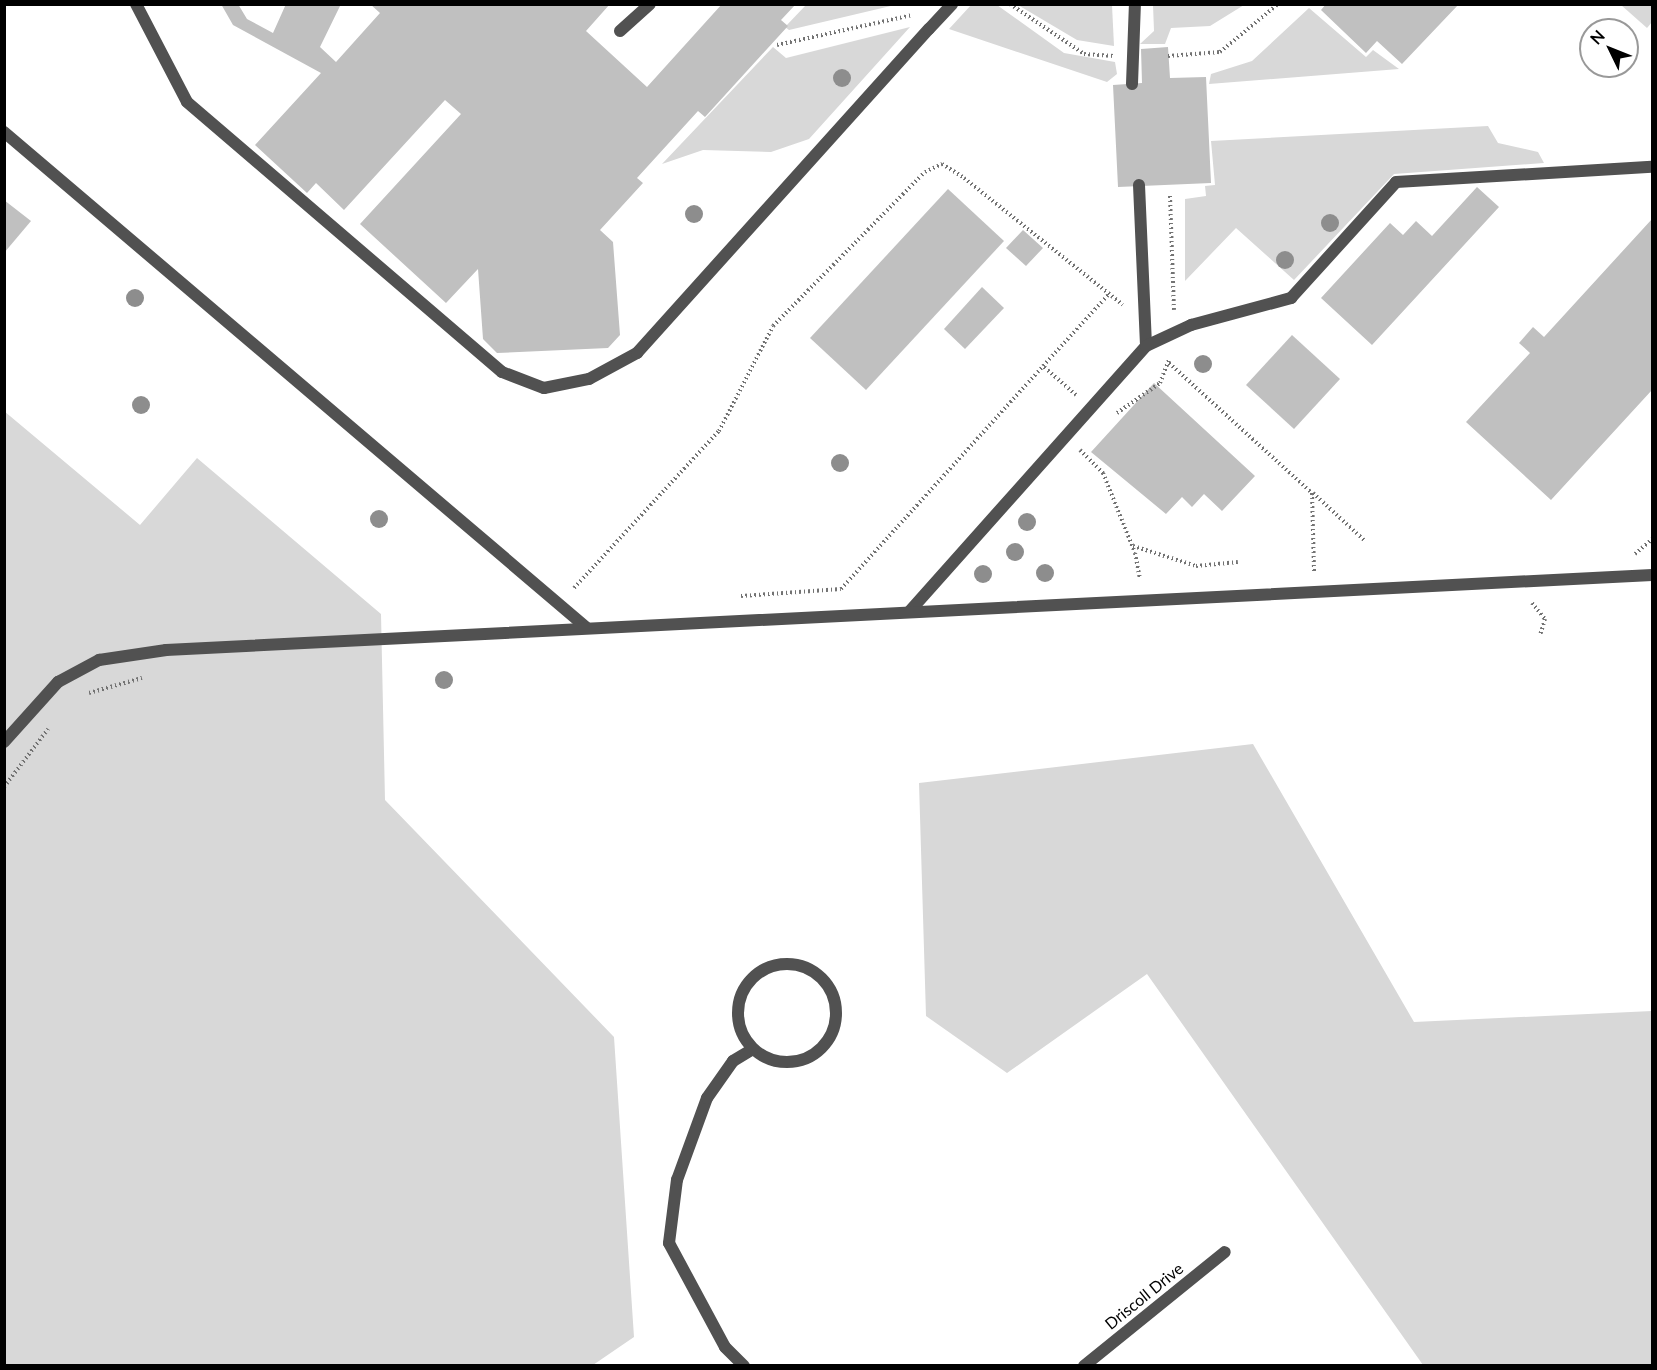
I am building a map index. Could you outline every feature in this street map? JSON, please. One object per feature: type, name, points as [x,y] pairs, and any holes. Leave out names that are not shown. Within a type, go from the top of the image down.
[{"type":"street","points":[[136,4],[187,102],[502,372],[544,388],[589,379],[637,353],[948,8]]},
{"type":"street","points":[[620,31],[650,4]]},
{"type":"street","points":[[1132,84],[1135,4]]},
{"type":"street","points":[[4,132],[588,628]]},
{"type":"street","points":[[909,612],[1146,346],[1191,325],[1291,298],[1396,182],[1653,167]]},
{"type":"street","points":[[1139,185],[1146,346]]},
{"type":"street","points":[[4,742],[58,682],[99,660],[166,650],[1653,575]]},
{"type":"street","points":[[779,965],[809,969],[822,978],[836,1013],[822,1048],[795,1062],[780,1062],[753,1049],[739,1014],[752,979],[779,965]]},
{"type":"street","points":[[744,1365],[713,1327],[669,1243],[677,1180],[707,1098],[733,1061],[753,1049]]},
{"type":"street","name":"Driscoll Drive","points":[[1084,1365],[1225,1252]]},
{"type":"path","points":[[1010,4],[1084,54],[1132,57]]},
{"type":"path","points":[[1168,56],[1220,52],[1278,4]]},
{"type":"path","points":[[777,45],[934,9],[948,8]]},
{"type":"path","points":[[559,604],[718,431],[774,326],[925,172],[942,164],[964,178],[1145,322]]},
{"type":"path","points":[[1168,363],[1365,541]]},
{"type":"path","points":[[741,596],[841,589],[1043,366]]},
{"type":"path","points":[[1086,443],[1080,450],[1103,473],[1133,546],[1143,601]]},
{"type":"path","points":[[1312,493],[1315,592]]},
{"type":"path","points":[[1133,546],[1196,566],[1238,562]]},
{"type":"path","points":[[82,696],[147,677]]},
{"type":"path","points":[[4,786],[56,718]]},
{"type":"shaded area","points":[[972,4],[997,5],[1064,53],[1115,62],[1117,74],[1107,82],[949,29]]},
{"type":"shaded area","points":[[1153,4],[1244,5],[1210,26],[1171,28],[1165,44],[1140,44],[1154,31]]},
{"type":"shaded area","points":[[806,5],[895,5],[789,30],[785,27]]},
{"type":"shaded area","points":[[1018,5],[1112,5],[1114,46],[1077,40]]},
{"type":"shaded area","points":[[1621,5],[1652,5],[1652,22],[1647,28],[1639,21],[1639,18],[1636,18]]},
{"type":"shaded area","points":[[1309,8],[1366,57],[1373,50],[1399,69],[1209,84],[1211,74],[1252,61]]},
{"type":"shaded area","points":[[910,27],[809,139],[771,152],[703,150],[662,164],[773,47],[786,58]]},
{"type":"shaded area","points":[[1488,126],[1498,143],[1538,152],[1544,163],[1394,174],[1294,280],[1236,228],[1185,281],[1185,199],[1206,196],[1205,186],[1215,185],[1211,141]]},
{"type":"shaded area","points":[[4,411],[140,525],[197,458],[381,614],[385,800],[614,1037],[634,1337],[593,1365],[5,1365]]},
{"type":"shaded area","points":[[1253,744],[1414,1022],[1652,1011],[1652,1365],[1423,1365],[1147,974],[1007,1073],[926,1016],[919,783]]},
{"type":"building","points":[[221,4],[238,4],[247,19],[273,33],[286,4],[341,4],[320,47],[336,62],[380,13],[370,4],[610,4],[586,31],[647,87],[722,4],[796,4],[781,20],[788,26],[705,117],[698,111],[637,178],[643,183],[600,230],[613,242],[620,335],[608,348],[497,353],[483,339],[478,269],[446,303],[360,224],[461,114],[445,100],[344,210],[316,183],[307,193],[255,145],[321,73],[233,25]]},
{"type":"building","points":[[1326,4],[1459,4],[1402,64],[1377,41],[1366,53],[1321,10]]},
{"type":"building","points":[[1168,47],[1170,78],[1206,77],[1211,183],[1118,187],[1113,85],[1142,83],[1141,49]]},
{"type":"building","points":[[1477,187],[1499,207],[1372,345],[1321,298],[1390,223],[1403,235],[1416,221],[1432,236]]},
{"type":"building","points":[[948,189],[1004,241],[866,390],[810,338]]},
{"type":"building","points":[[4,200],[31,221],[4,253]]},
{"type":"building","points":[[1652,219],[1652,390],[1551,500],[1466,422],[1530,353],[1519,343],[1533,327],[1544,337]]},
{"type":"building","points":[[1023,230],[1043,248],[1026,266],[1006,248]]},
{"type":"building","points":[[982,287],[1004,308],[965,349],[944,329]]},
{"type":"building","points":[[1292,335],[1340,379],[1294,429],[1246,385]]},
{"type":"building","points":[[1154,383],[1255,476],[1222,511],[1204,494],[1192,507],[1182,497],[1166,514],[1091,452]]}]
